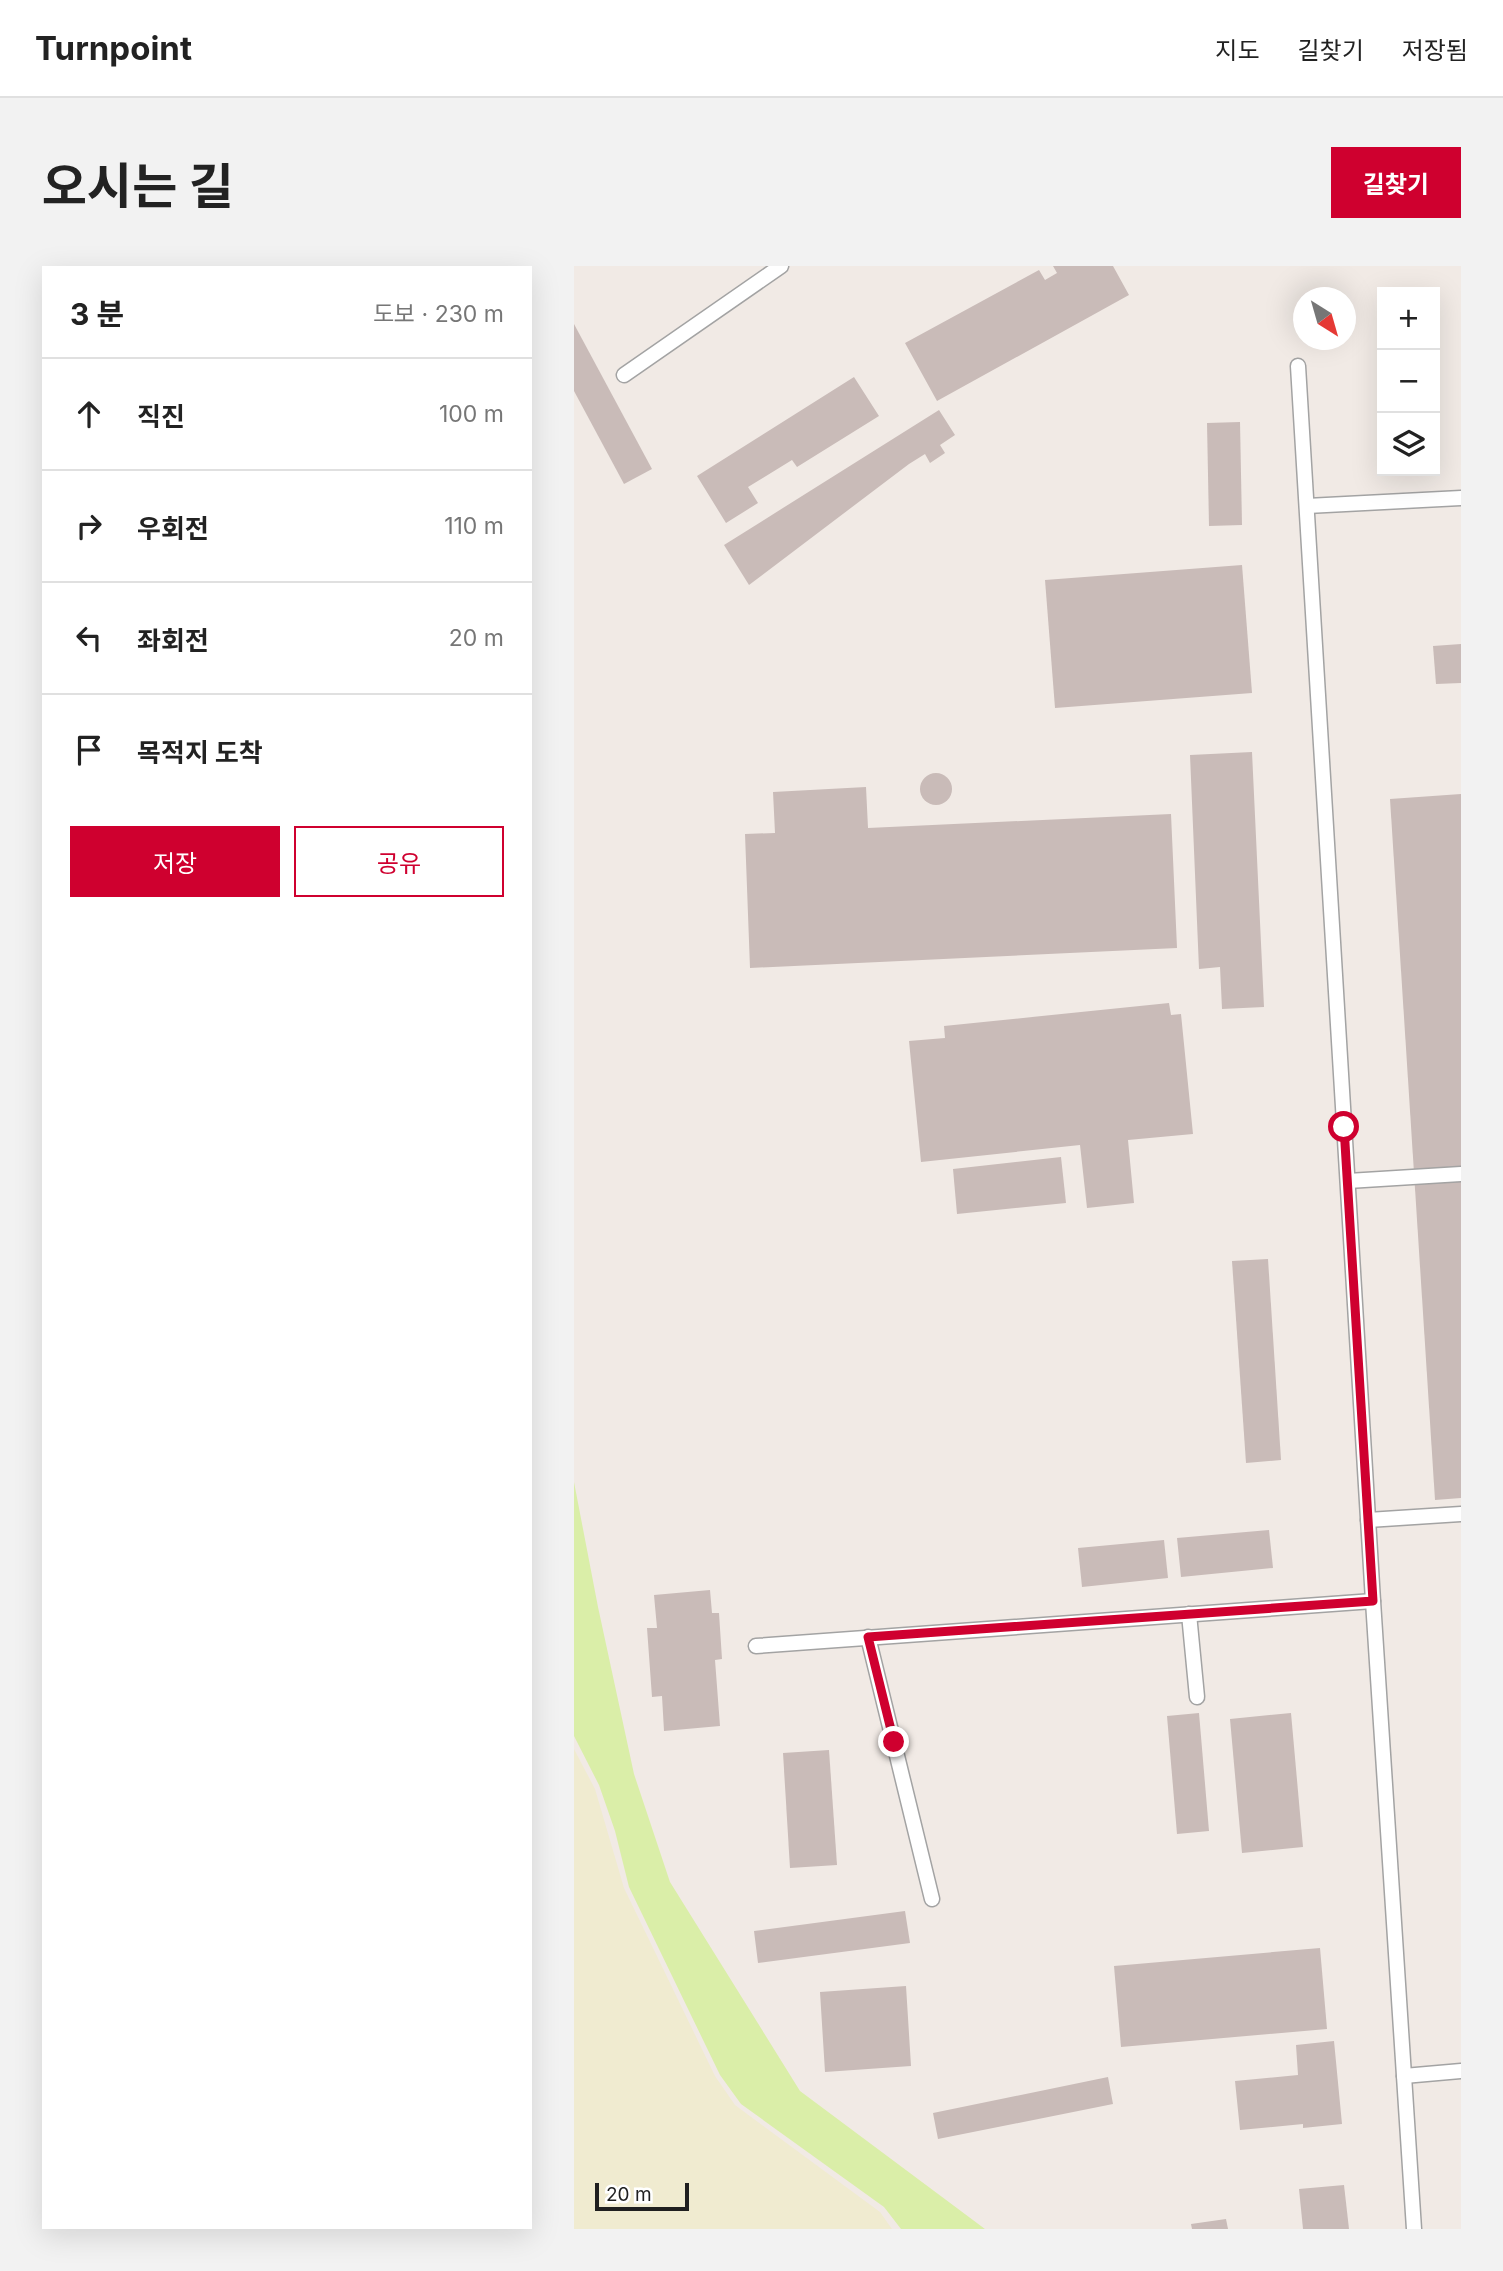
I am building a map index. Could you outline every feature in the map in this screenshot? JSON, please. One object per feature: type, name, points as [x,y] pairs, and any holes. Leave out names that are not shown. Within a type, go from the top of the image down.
[{"type":"lane","points":[[624,375],[781,266]]},
{"type":"lane","points":[[1298,366],[1414,2229]]},
{"type":"lane","points":[[1307,506],[1461,498]]},
{"type":"lane","points":[[1348,1181],[1461,1174]]},
{"type":"lane","points":[[1368,1520],[1461,1514]]},
{"type":"lane","points":[[756,1646],[1373,1601]]},
{"type":"lane","points":[[1189,1614],[1197,1697]]},
{"type":"lane","points":[[868,1637],[932,1899]]},
{"type":"lane","points":[[1404,2076],[1461,2071]]},
{"type":"shaded area","points":[[574,1749],[595,1789],[624,1888],[715,2076],[735,2105],[880,2212],[892,2229],[574,2229]]},
{"type":"green space","points":[[574,1482],[634,1774],[670,1882],[800,2091],[985,2229],[901,2229],[884,2207],[741,2104],[720,2075],[629,1887],[615,1831],[599,1785],[574,1736]]},
{"type":"building","points":[[1053,266],[1113,266],[1129,295],[937,401],[905,343],[1039,270],[1045,280],[1057,273]]},
{"type":"building","points":[[574,324],[652,469],[624,484],[574,391]]},
{"type":"building","points":[[854,377],[879,416],[797,467],[792,460],[748,487],[758,503],[726,523],[697,476]]},
{"type":"building","points":[[939,410],[955,435],[940,445],[945,453],[930,463],[925,454],[909,464],[749,585],[724,545]]},
{"type":"building","points":[[1240,422],[1242,525],[1209,526],[1207,423]]},
{"type":"building","points":[[1242,565],[1252,693],[1055,708],[1045,580]]},
{"type":"building","points":[[1461,644],[1461,683],[1436,684],[1433,646]]},
{"type":"building","points":[[1252,752],[1264,1007],[1222,1009],[1220,967],[1199,969],[1190,755]]},
{"type":"building","points":[[936,773],[947,778],[952,789],[947,800],[936,805],[925,800],[920,789],[925,778]]},
{"type":"building","points":[[866,787],[868,828],[1171,814],[1177,948],[750,968],[745,834],[775,833],[773,792]]},
{"type":"building","points":[[1461,794],[1461,1498],[1435,1500],[1390,799]]},
{"type":"building","points":[[1169,1003],[1171,1015],[1181,1014],[1193,1134],[1128,1140],[1134,1203],[1087,1208],[1080,1145],[921,1162],[909,1041],[945,1038],[944,1026]]},
{"type":"building","points":[[1061,1157],[1066,1203],[957,1214],[953,1169]]},
{"type":"building","points":[[1268,1259],[1281,1460],[1246,1463],[1232,1261]]},
{"type":"building","points":[[1269,1530],[1273,1568],[1181,1577],[1177,1538]]},
{"type":"building","points":[[1164,1540],[1168,1578],[1082,1587],[1078,1548]]},
{"type":"building","points":[[710,1590],[712,1613],[719,1613],[722,1659],[715,1660],[720,1726],[664,1731],[662,1696],[652,1697],[647,1628],[657,1628],[654,1595]]},
{"type":"building","points":[[1199,1713],[1209,1831],[1177,1834],[1167,1716]]},
{"type":"building","points":[[1291,1713],[1303,1847],[1242,1853],[1230,1719]]},
{"type":"building","points":[[829,1750],[837,1865],[790,1868],[783,1753]]},
{"type":"building","points":[[905,1911],[910,1943],[758,1963],[754,1931]]},
{"type":"building","points":[[1320,1948],[1327,2029],[1121,2047],[1114,1966]]},
{"type":"building","points":[[906,1986],[911,2066],[825,2072],[820,1992]]},
{"type":"building","points":[[1334,2041],[1342,2124],[1303,2128],[1303,2124],[1240,2130],[1235,2081],[1298,2075],[1296,2045]]},
{"type":"building","points":[[1108,2077],[1113,2104],[938,2139],[933,2113]]},
{"type":"building","points":[[1344,2185],[1349,2229],[1303,2229],[1299,2189]]},
{"type":"building","points":[[1226,2219],[1228,2229],[1192,2229],[1191,2224]]},
{"type":"route","points":[[894,1742],[868,1637],[1373,1601],[1344,1127]]}]
